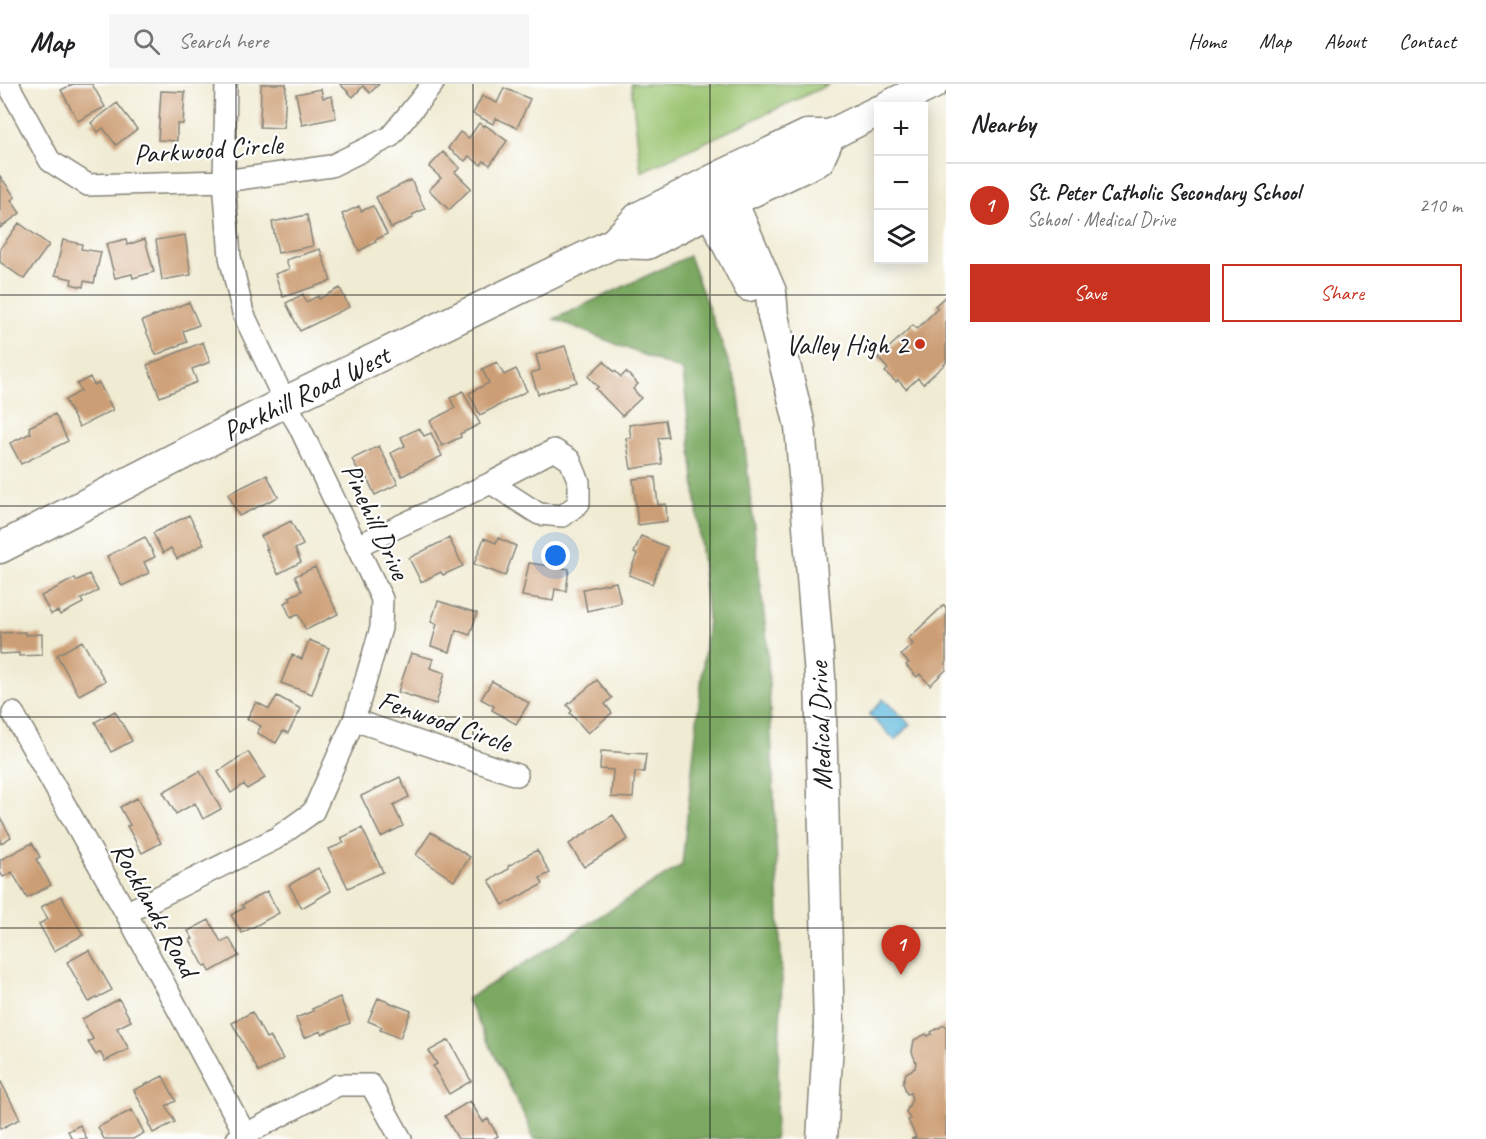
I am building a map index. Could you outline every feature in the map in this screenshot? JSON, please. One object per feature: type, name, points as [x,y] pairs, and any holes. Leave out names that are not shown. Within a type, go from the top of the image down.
[{"type":"main road","points":[[896,102],[933,84]]},
{"type":"main road","name":"Parkhill Road West","points":[[0,548],[285,402],[614,243],[639,217],[819,160],[830,135],[874,113]]},
{"type":"main road","name":"Medical Drive","points":[[715,194],[771,292],[773,316],[800,426],[820,676],[829,1028],[822,1139]]},
{"type":"street","name":"Parkwood Circle","points":[[8,84],[50,161],[88,185],[224,181],[331,166],[390,137],[433,84]]},
{"type":"street","name":"Pinehill Drive","points":[[126,913],[275,839],[313,812],[354,720],[381,628],[382,599],[243,314],[230,257],[224,181],[226,84]]},
{"type":"street","points":[[357,546],[491,483]]},
{"type":"street","name":"Rocklands Road","points":[[13,713],[126,913],[241,1137]]},
{"type":"street","name":"Fenwood Circle","points":[[354,720],[517,775]]},
{"type":"street","points":[[241,1137],[338,1085],[371,1085],[401,1139]]},
{"type":"green space","points":[[631,84],[830,84],[641,172]]},
{"type":"green space","points":[[689,256],[738,388],[767,640],[782,981],[775,1139],[533,1139],[528,1123],[467,999],[682,865],[708,618],[683,371],[554,319]]},
{"type":"water","points":[[883,699],[910,724],[895,740],[869,715]]},
{"type":"building","points":[[73,84],[92,84],[105,107],[78,121],[61,90]]},
{"type":"building","points":[[261,84],[286,84],[284,128],[260,127]]},
{"type":"building","points":[[340,84],[379,84],[370,93],[363,86],[353,97]]},
{"type":"building","points":[[504,88],[530,99],[517,128],[496,118],[493,124],[473,114],[482,96],[497,103]]},
{"type":"building","points":[[321,89],[323,98],[332,96],[336,118],[302,125],[296,94]]},
{"type":"building","points":[[161,91],[185,92],[183,124],[177,124],[177,141],[158,140]]},
{"type":"building","points":[[117,103],[137,129],[116,145],[103,128],[98,132],[91,123]]},
{"type":"building","points":[[479,123],[507,141],[490,165],[484,161],[481,165],[469,156],[465,161],[448,148],[460,132],[469,138]]},
{"type":"building","points":[[443,152],[460,168],[455,172],[471,188],[449,210],[429,190],[441,178],[429,167]]},
{"type":"building","points":[[0,176],[15,197],[11,200],[20,213],[0,228]]},
{"type":"building","points":[[411,180],[425,209],[412,215],[413,218],[391,228],[376,197]]},
{"type":"building","points":[[359,206],[361,211],[373,206],[387,234],[359,251],[342,214]]},
{"type":"building","points":[[307,215],[313,246],[278,253],[272,222]]},
{"type":"building","points":[[19,223],[49,245],[24,279],[0,262],[0,249]]},
{"type":"building","points":[[185,235],[191,275],[162,280],[156,240]]},
{"type":"building","points":[[126,239],[127,245],[145,239],[154,272],[133,278],[132,274],[115,278],[106,244]]},
{"type":"building","points":[[63,240],[82,244],[81,249],[101,252],[94,283],[84,281],[83,287],[71,284],[72,279],[55,275]]},
{"type":"building","points":[[320,249],[331,281],[283,297],[275,274],[289,269],[286,260]]},
{"type":"building","points":[[340,288],[349,307],[300,331],[286,303],[303,294],[306,302],[318,296],[319,299]]},
{"type":"building","name":"Valley High 2","points":[[946,296],[946,363],[923,384],[918,378],[906,389],[898,380],[896,382],[885,372],[888,369],[878,358],[913,325],[917,329],[938,308],[935,306]]},
{"type":"building","points":[[189,302],[199,325],[183,331],[187,342],[156,355],[142,321]]},
{"type":"building","points":[[203,342],[210,362],[192,369],[197,382],[160,397],[147,365]]},
{"type":"building","points":[[565,346],[577,382],[538,394],[531,373],[540,370],[536,355]]},
{"type":"building","points":[[604,361],[621,377],[626,372],[638,384],[633,389],[641,398],[622,416],[596,389],[598,387],[588,376]]},
{"type":"building","points":[[497,362],[504,375],[516,369],[527,391],[480,415],[469,393],[489,383],[482,369]]},
{"type":"building","points":[[90,377],[94,385],[99,383],[113,410],[79,427],[65,400],[81,391],[77,384]]},
{"type":"building","points":[[463,391],[480,424],[442,446],[430,421],[455,408],[450,398]]},
{"type":"building","points":[[55,414],[68,441],[21,464],[10,443],[31,433],[29,427]]},
{"type":"building","points":[[665,420],[668,437],[658,438],[662,464],[631,469],[626,438],[631,438],[629,425]]},
{"type":"building","points":[[419,428],[424,436],[431,433],[442,456],[402,476],[391,453],[405,446],[401,437]]},
{"type":"building","points":[[379,446],[398,484],[375,495],[366,476],[362,478],[352,459]]},
{"type":"building","points":[[267,475],[278,497],[239,516],[228,494]]},
{"type":"building","points":[[655,477],[658,505],[666,504],[667,521],[638,525],[633,479]]},
{"type":"building","points":[[189,515],[204,544],[177,559],[171,548],[163,553],[153,533]]},
{"type":"building","points":[[291,521],[303,545],[295,549],[301,562],[278,574],[261,536]]},
{"type":"building","points":[[641,536],[667,547],[652,584],[629,575]]},
{"type":"building","points":[[145,537],[155,557],[144,562],[149,573],[122,586],[107,556]]},
{"type":"building","points":[[449,538],[463,566],[443,575],[441,572],[421,582],[409,558]]},
{"type":"building","points":[[484,538],[496,543],[498,538],[516,546],[505,576],[474,564]]},
{"type":"building","points":[[529,563],[569,569],[566,591],[555,589],[553,601],[522,596]]},
{"type":"building","points":[[315,567],[338,614],[306,630],[298,614],[291,618],[284,603],[291,600],[289,597],[302,591],[295,576]]},
{"type":"building","points":[[89,574],[98,591],[81,599],[83,603],[60,615],[58,611],[51,614],[41,596],[75,578],[76,581]]},
{"type":"building","points":[[616,582],[621,603],[587,611],[583,589]]},
{"type":"building","points":[[438,601],[477,613],[470,635],[456,630],[450,652],[431,646],[437,624],[431,622]]},
{"type":"building","points":[[944,605],[946,608],[946,670],[930,685],[920,674],[917,677],[906,665],[909,663],[901,655],[913,644],[908,639]]},
{"type":"building","points":[[25,632],[25,635],[42,634],[42,655],[0,654],[0,633]]},
{"type":"building","points":[[309,640],[329,648],[312,694],[281,683],[292,655],[302,659]]},
{"type":"building","points":[[82,641],[105,681],[79,695],[57,655]]},
{"type":"building","points":[[411,653],[433,659],[430,668],[445,673],[436,704],[398,692]]},
{"type":"building","points":[[597,680],[612,698],[605,704],[612,713],[588,733],[570,713],[572,711],[567,705]]},
{"type":"building","points":[[492,681],[529,703],[516,724],[492,710],[494,706],[481,699]]},
{"type":"building","points":[[277,696],[301,709],[288,733],[283,731],[276,743],[257,733],[261,726],[247,719],[256,702],[269,709]]},
{"type":"building","points":[[115,711],[132,741],[111,752],[95,722]]},
{"type":"building","points":[[601,751],[646,754],[644,772],[635,772],[633,798],[611,797],[613,770],[600,769]]},
{"type":"building","points":[[248,752],[265,778],[247,789],[244,784],[231,793],[218,772]]},
{"type":"building","points":[[200,771],[221,809],[203,819],[195,803],[176,814],[163,792]]},
{"type":"building","points":[[400,777],[409,797],[393,805],[403,826],[381,837],[361,796]]},
{"type":"building","points":[[137,798],[161,843],[142,853],[127,826],[130,825],[120,807]]},
{"type":"building","points":[[613,815],[628,839],[584,867],[569,844]]},
{"type":"building","points":[[0,817],[11,837],[0,844]]},
{"type":"building","points":[[362,828],[383,872],[348,888],[329,849],[344,843],[341,838]]},
{"type":"building","points":[[431,832],[470,857],[454,881],[416,855]]},
{"type":"building","points":[[32,843],[40,857],[36,859],[51,885],[27,898],[12,872],[3,877],[0,872],[0,860]]},
{"type":"building","points":[[537,850],[550,873],[540,878],[543,884],[503,905],[489,880],[509,869],[508,866]]},
{"type":"building","points":[[318,868],[331,891],[302,908],[289,885]]},
{"type":"building","points":[[267,891],[279,913],[242,933],[231,915],[244,908],[242,905]]},
{"type":"building","points":[[61,896],[83,935],[54,951],[39,924],[48,919],[41,907]]},
{"type":"building","points":[[209,920],[221,942],[229,938],[239,956],[210,972],[207,965],[204,966],[190,940],[193,939],[188,931]]},
{"type":"building","points":[[89,950],[112,990],[89,1002],[67,962]]},
{"type":"building","points":[[340,997],[350,1023],[304,1038],[296,1018]]},
{"type":"building","points":[[378,998],[411,1011],[400,1038],[380,1030],[382,1027],[368,1021]]},
{"type":"building","points":[[119,999],[131,1021],[117,1028],[129,1049],[105,1061],[100,1052],[96,1055],[88,1042],[93,1039],[82,1019]]},
{"type":"building","points":[[252,1012],[266,1038],[270,1036],[283,1059],[259,1072],[232,1023]]},
{"type":"building","points":[[946,1026],[946,1139],[911,1139],[916,1137],[906,1112],[912,1099],[910,1093],[907,1094],[903,1083],[906,1073],[915,1068],[916,1062],[912,1052],[914,1040],[926,1034],[928,1036],[932,1034],[931,1032]]},
{"type":"building","points":[[449,1040],[471,1081],[449,1094],[433,1066],[437,1064],[429,1051]]},
{"type":"building","points":[[163,1076],[176,1101],[166,1106],[175,1122],[153,1133],[134,1090]]},
{"type":"building","points":[[0,1080],[20,1119],[0,1129]]},
{"type":"building","points":[[470,1101],[483,1122],[488,1119],[498,1136],[493,1139],[458,1139],[445,1116]]},
{"type":"building","points":[[132,1110],[144,1133],[133,1139],[104,1139],[98,1127]]},
{"type":"building","points":[[80,1125],[87,1139],[72,1139],[68,1131]]},
{"type":"place","name":"Valley High 2","points":[[920,344]]},
{"type":"place","name":"St. Peter Catholic Secondary School","points":[[901,975]]}]
